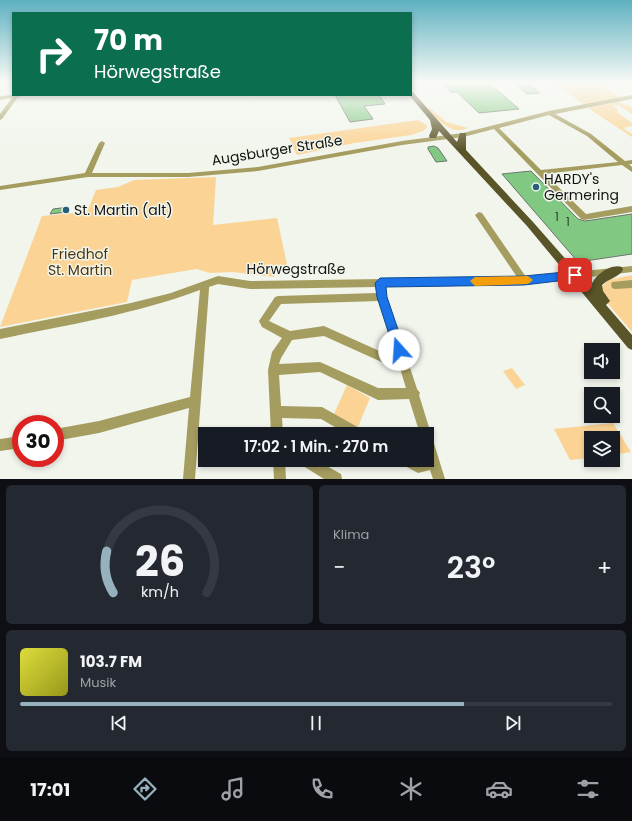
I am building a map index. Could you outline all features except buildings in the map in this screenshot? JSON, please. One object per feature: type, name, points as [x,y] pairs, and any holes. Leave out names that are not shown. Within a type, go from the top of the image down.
[{"type":"main road","points":[[419,105],[462,150],[575,275],[632,344]]},
{"type":"main road","points":[[433,120],[436,129],[433,136]]},
{"type":"main road","points":[[462,150],[461,139],[463,135]]},
{"type":"main road","points":[[618,270],[601,278],[596,284],[596,288],[601,298],[632,335]]},
{"type":"street","points":[[0,118],[9,105]]},
{"type":"street","points":[[448,136],[463,135],[549,113],[589,105]]},
{"type":"street","points":[[549,113],[575,129],[587,134],[632,170]]},
{"type":"street","points":[[495,127],[584,217],[632,209]]},
{"type":"street","points":[[448,136],[483,130]]},
{"type":"street","name":"Augsburger Straße","points":[[421,140],[433,136],[448,136]]},
{"type":"street","name":"Augsburger Straße","points":[[0,188],[88,175],[188,175],[237,172],[289,165],[448,136]]},
{"type":"street","points":[[88,175],[102,143]]},
{"type":"street","points":[[541,172],[632,162]]},
{"type":"street","points":[[479,215],[524,280]]},
{"type":"street","name":"Hörwegstraße","points":[[0,334],[131,307],[171,297],[222,279],[250,285],[524,280],[632,269]]},
{"type":"street","points":[[380,283],[382,297],[425,427]]},
{"type":"street","points":[[615,285],[632,284]]},
{"type":"street","points":[[189,479],[205,289],[203,285]]},
{"type":"street","points":[[382,297],[279,299],[264,321],[265,324],[288,336],[324,331],[389,360],[403,360]]},
{"type":"street","points":[[276,427],[273,370],[276,356],[288,336]]},
{"type":"street","points":[[273,370],[320,367],[378,394],[414,393]]},
{"type":"street","points":[[64,434],[99,427],[196,401]]},
{"type":"street","points":[[275,412],[322,413],[347,427]]},
{"type":"street","points":[[0,446],[12,444]]},
{"type":"street","points":[[434,464],[439,479]]},
{"type":"street","points":[[279,467],[280,479]]},
{"type":"street","points":[[316,467],[336,479]]},
{"type":"green space","points":[[601,105],[616,105],[613,106],[618,110],[617,112],[632,123],[632,126],[623,128],[632,134],[632,137],[588,108]]},
{"type":"green space","points":[[619,105],[632,107],[632,114]]},
{"type":"green space","points":[[428,109],[431,109],[446,122],[468,128],[462,130],[451,129],[441,122]]},
{"type":"green space","points":[[418,120],[427,125],[427,127],[423,131],[411,135],[354,143],[297,155],[289,138]]},
{"type":"green space","name":"Friedhof St. Martin","points":[[216,177],[213,225],[277,218],[288,269],[283,271],[274,271],[274,277],[232,272],[210,273],[196,269],[132,280],[127,302],[0,327],[42,216],[87,212],[96,190],[118,187],[134,180]]},
{"type":"green space","points":[[632,275],[632,332],[603,298],[600,289],[608,280]]},
{"type":"green space","points":[[512,368],[525,385],[516,389],[503,371]]},
{"type":"green space","points":[[347,385],[370,398],[358,427],[334,414]]},
{"type":"green space","points":[[613,423],[618,431],[584,431],[584,459],[570,460],[554,429]]},
{"type":"green space","points":[[620,434],[631,452],[620,454]]},
{"type":"slow traffic","points":[[475,281],[528,280]]},
{"type":"place","name":"HARDY's Germering","points":[[536,187]]},
{"type":"place","name":"St. Martin (alt)","points":[[66,210]]},
{"type":"route","points":[[399,350],[382,297],[380,283],[524,280],[575,275]]}]
